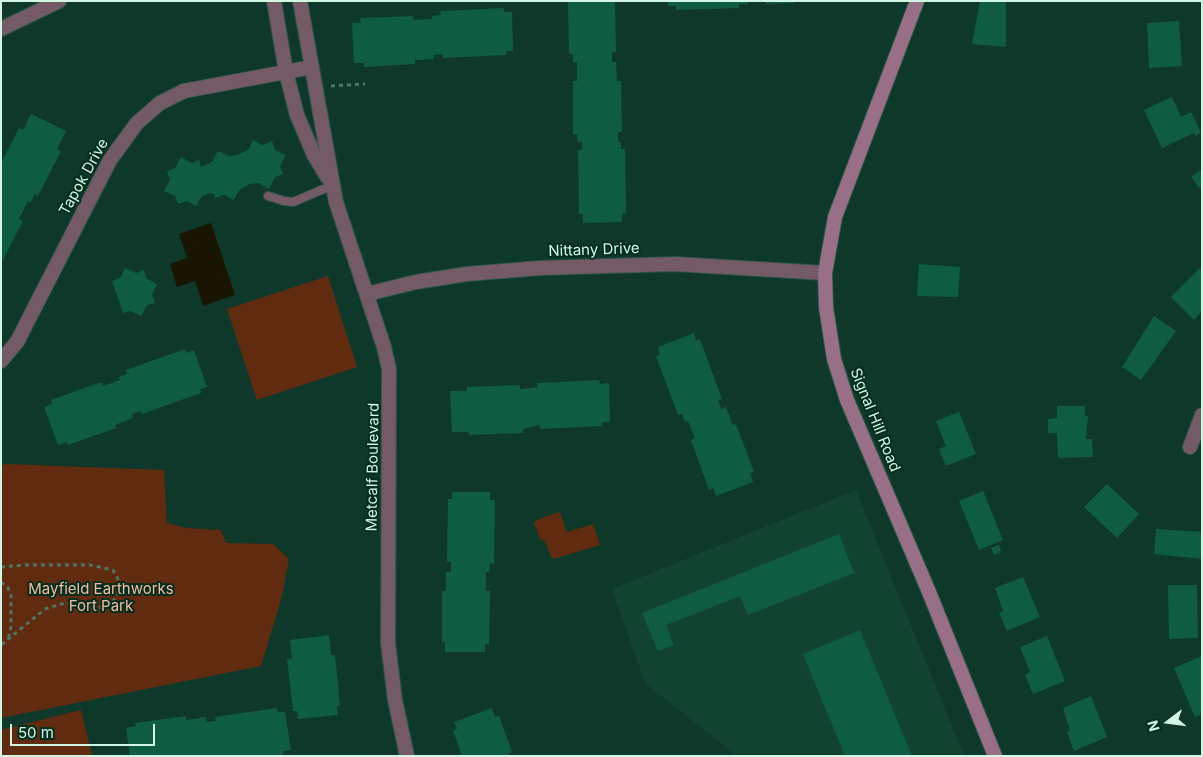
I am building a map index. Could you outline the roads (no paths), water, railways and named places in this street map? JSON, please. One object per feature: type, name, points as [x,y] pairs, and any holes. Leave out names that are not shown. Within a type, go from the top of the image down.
[{"type":"main road","name":"Signal Hill Road","points":[[917,1],[835,217],[825,274],[826,307],[832,352],[847,400],[929,592],[995,756]]},
{"type":"street","points":[[1,29],[59,1]]},
{"type":"street","name":"Metcalf Boulevard","points":[[274,1],[286,72],[297,115],[314,155],[333,185]]},
{"type":"street","name":"Metcalf Boulevard","points":[[300,1],[339,212],[384,347],[391,381],[388,643],[395,700],[408,756]]},
{"type":"street","name":"Tapok Drive","points":[[1,360],[17,342],[110,160],[137,123],[160,103],[184,91],[312,67]]},
{"type":"street","name":"Nittany Drive","points":[[367,294],[416,282],[467,274],[540,268],[675,264],[825,274]]},
{"type":"street","points":[[1190,447],[1202,415]]},
{"type":"lane","points":[[268,196],[293,202],[333,185]]},
{"type":"park label","name":"Mayfield Earthworks Fort Park","points":[[101,598]]}]
